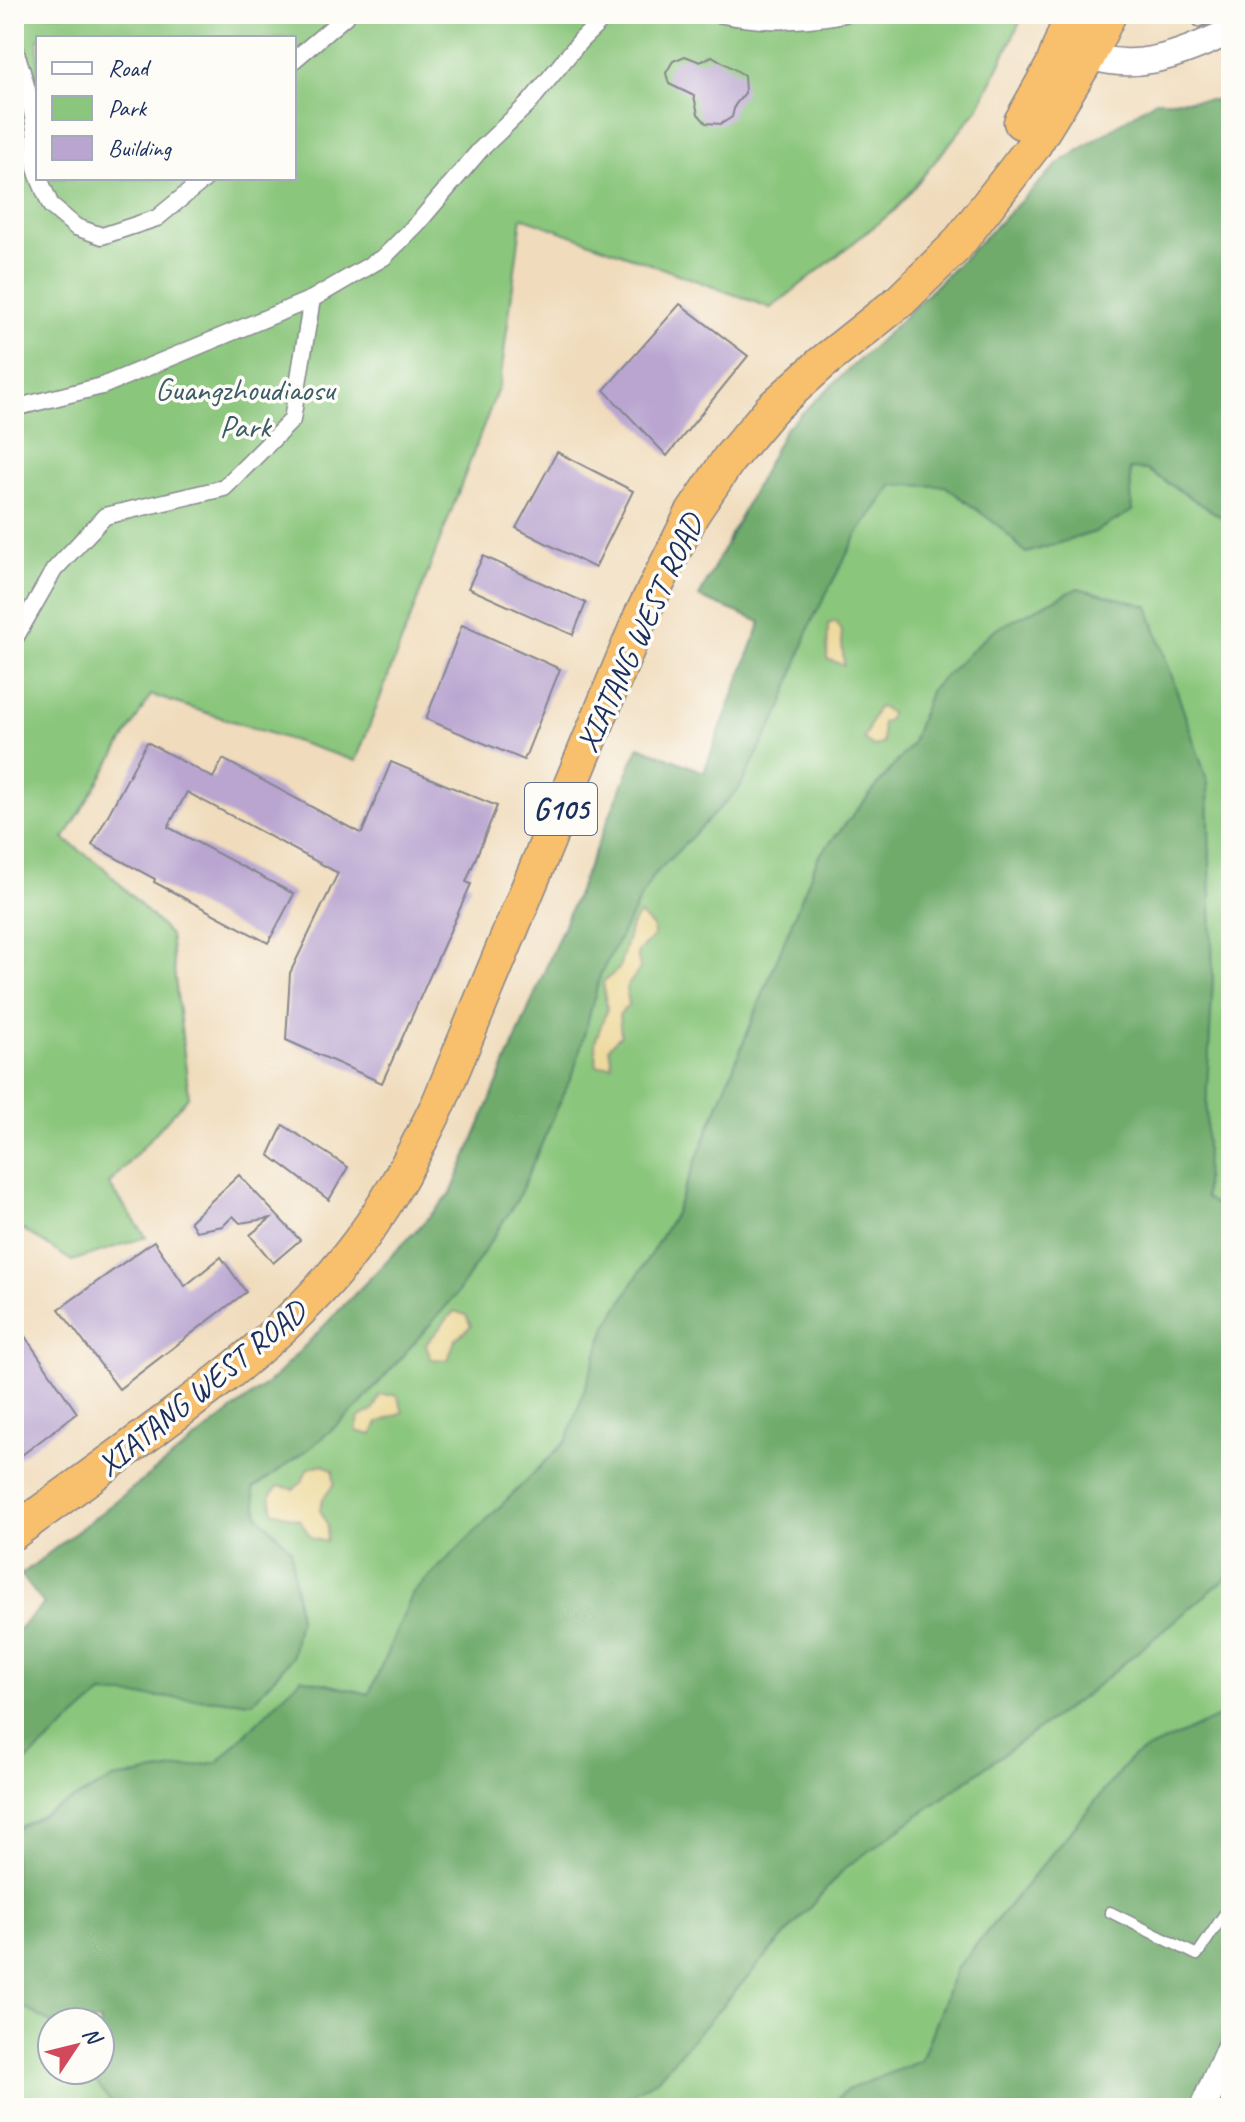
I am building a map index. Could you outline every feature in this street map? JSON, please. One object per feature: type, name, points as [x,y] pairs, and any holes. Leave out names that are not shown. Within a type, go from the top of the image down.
[{"type":"highway","name":"XIATANG WEST ROAD","points":[[14,1508],[208,1364],[255,1325],[312,1268],[351,1217],[401,1133],[635,578],[683,486],[718,438],[757,393],[887,285],[958,210],[1002,153],[1074,38],[1109,14]]},
{"type":"highway","name":"XIATANG WEST ROAD","points":[[14,1532],[265,1343],[324,1285],[364,1236],[403,1176],[439,1103],[641,616],[692,514],[729,459],[771,409],[822,363],[892,308],[956,246],[1026,156],[1074,38]]},
{"type":"street","points":[[296,58],[348,14]]},
{"type":"street","points":[[14,408],[102,386],[312,299],[384,257],[608,14]]},
{"type":"street","points":[[718,14],[757,20],[813,20],[845,14]]},
{"type":"street","points":[[1074,38],[1106,61],[1146,62],[1186,52],[1231,31]]},
{"type":"street","points":[[14,47],[28,84],[36,170]]},
{"type":"street","points":[[41,180],[51,206],[76,227],[102,236],[157,218],[204,180]]},
{"type":"street","points":[[14,640],[54,570],[105,516],[224,488],[292,420],[312,299]]},
{"type":"street","points":[[1203,2108],[1231,2044]]},
{"type":"lane","points":[[1110,1912],[1197,1955],[1231,1904]]},
{"type":"green space","name":"Guangzhoudiaosu Park","points":[[14,14],[1024,14],[978,109],[896,209],[771,308],[522,217],[500,383],[356,761],[151,695],[64,839],[103,867],[170,935],[189,1096],[109,1184],[146,1237],[72,1261],[14,1224]]},
{"type":"green space","points":[[1156,100],[1231,100],[1231,530],[1226,520],[1147,470],[1130,469],[1132,511],[1095,532],[1026,553],[1000,527],[945,486],[893,485],[857,535],[811,623],[781,709],[739,789],[652,877],[601,973],[575,1068],[517,1200],[456,1295],[357,1408],[310,1448],[253,1489],[258,1515],[291,1549],[299,1619],[292,1657],[253,1702],[102,1694],[14,1772],[14,1634],[44,1604],[21,1575],[273,1379],[451,1194],[639,746],[704,772],[761,622],[699,597],[785,429],[893,328],[1058,164]]},
{"type":"green space","points":[[785,429],[1147,470],[1226,520],[1231,530],[1231,1729],[1132,1757],[956,1969],[921,2061],[847,2090],[825,2108],[14,2108],[14,1634],[44,1604],[21,1575],[273,1379],[451,1194],[639,746],[704,772],[761,622],[699,597]]},
{"type":"green space","points":[[1078,588],[1148,606],[1208,783],[1213,978],[1205,1197],[1231,1217],[1231,1574],[1087,1694],[844,1869],[656,2080],[607,2108],[115,2108],[99,2086],[116,2086],[116,2006],[36,2006],[36,2014],[14,2001],[14,1833],[21,1826],[113,1779],[218,1762],[301,1678],[369,1694],[413,1593],[567,1440],[606,1328],[674,1215],[818,857],[911,745],[931,689],[993,630]]},
{"type":"green space","points":[[1231,1711],[1231,2108],[825,2108],[847,2090],[921,2061],[956,1969],[1132,1757]]},
{"type":"sand","points":[[836,621],[841,632],[844,665],[827,659],[828,624]]},
{"type":"sand","points":[[882,707],[890,713],[889,719],[882,723],[883,743],[873,747],[864,739],[877,708]]},
{"type":"sand","points":[[639,914],[653,927],[654,936],[637,953],[640,969],[626,988],[629,1004],[619,1015],[621,1035],[609,1047],[612,1065],[597,1066],[595,1042],[607,1009],[603,982],[619,969],[631,926]]},
{"type":"sand","points":[[454,1311],[466,1315],[471,1326],[455,1340],[448,1360],[431,1359],[426,1344]]},
{"type":"sand","points":[[380,1395],[397,1395],[403,1412],[378,1423],[372,1435],[356,1431],[359,1418],[373,1410]]},
{"type":"sand","points":[[322,1464],[333,1470],[334,1484],[323,1499],[320,1510],[328,1526],[326,1542],[311,1538],[300,1520],[273,1511],[270,1495],[279,1486],[294,1489],[302,1482],[307,1469]]},
{"type":"building","points":[[1184,14],[1231,14],[1231,15],[1198,28]]},
{"type":"building","points":[[685,56],[700,62],[712,56],[744,75],[745,93],[735,105],[732,117],[721,124],[706,123],[698,114],[694,96],[669,84],[666,73],[673,61]]},
{"type":"building","points":[[680,304],[748,356],[667,456],[604,390]]},
{"type":"building","points":[[557,452],[633,491],[595,568],[516,528]]},
{"type":"building","points":[[483,556],[586,603],[573,635],[468,588]]},
{"type":"building","points":[[462,625],[560,669],[524,760],[426,719]]},
{"type":"building","points":[[147,742],[213,778],[223,759],[362,833],[391,762],[497,806],[466,882],[471,884],[382,1083],[286,1040],[290,973],[338,873],[187,792],[168,827],[294,894],[268,943],[92,845]]},
{"type":"building","points":[[283,1125],[348,1167],[329,1200],[269,1155]]},
{"type":"building","points":[[239,1175],[300,1240],[273,1263],[250,1235],[271,1218],[240,1223],[233,1216],[223,1226],[196,1231],[190,1221]]},
{"type":"building","points":[[154,1241],[185,1286],[221,1257],[246,1292],[119,1389],[59,1309]]},
{"type":"building","points":[[14,1320],[77,1413],[14,1461]]}]
